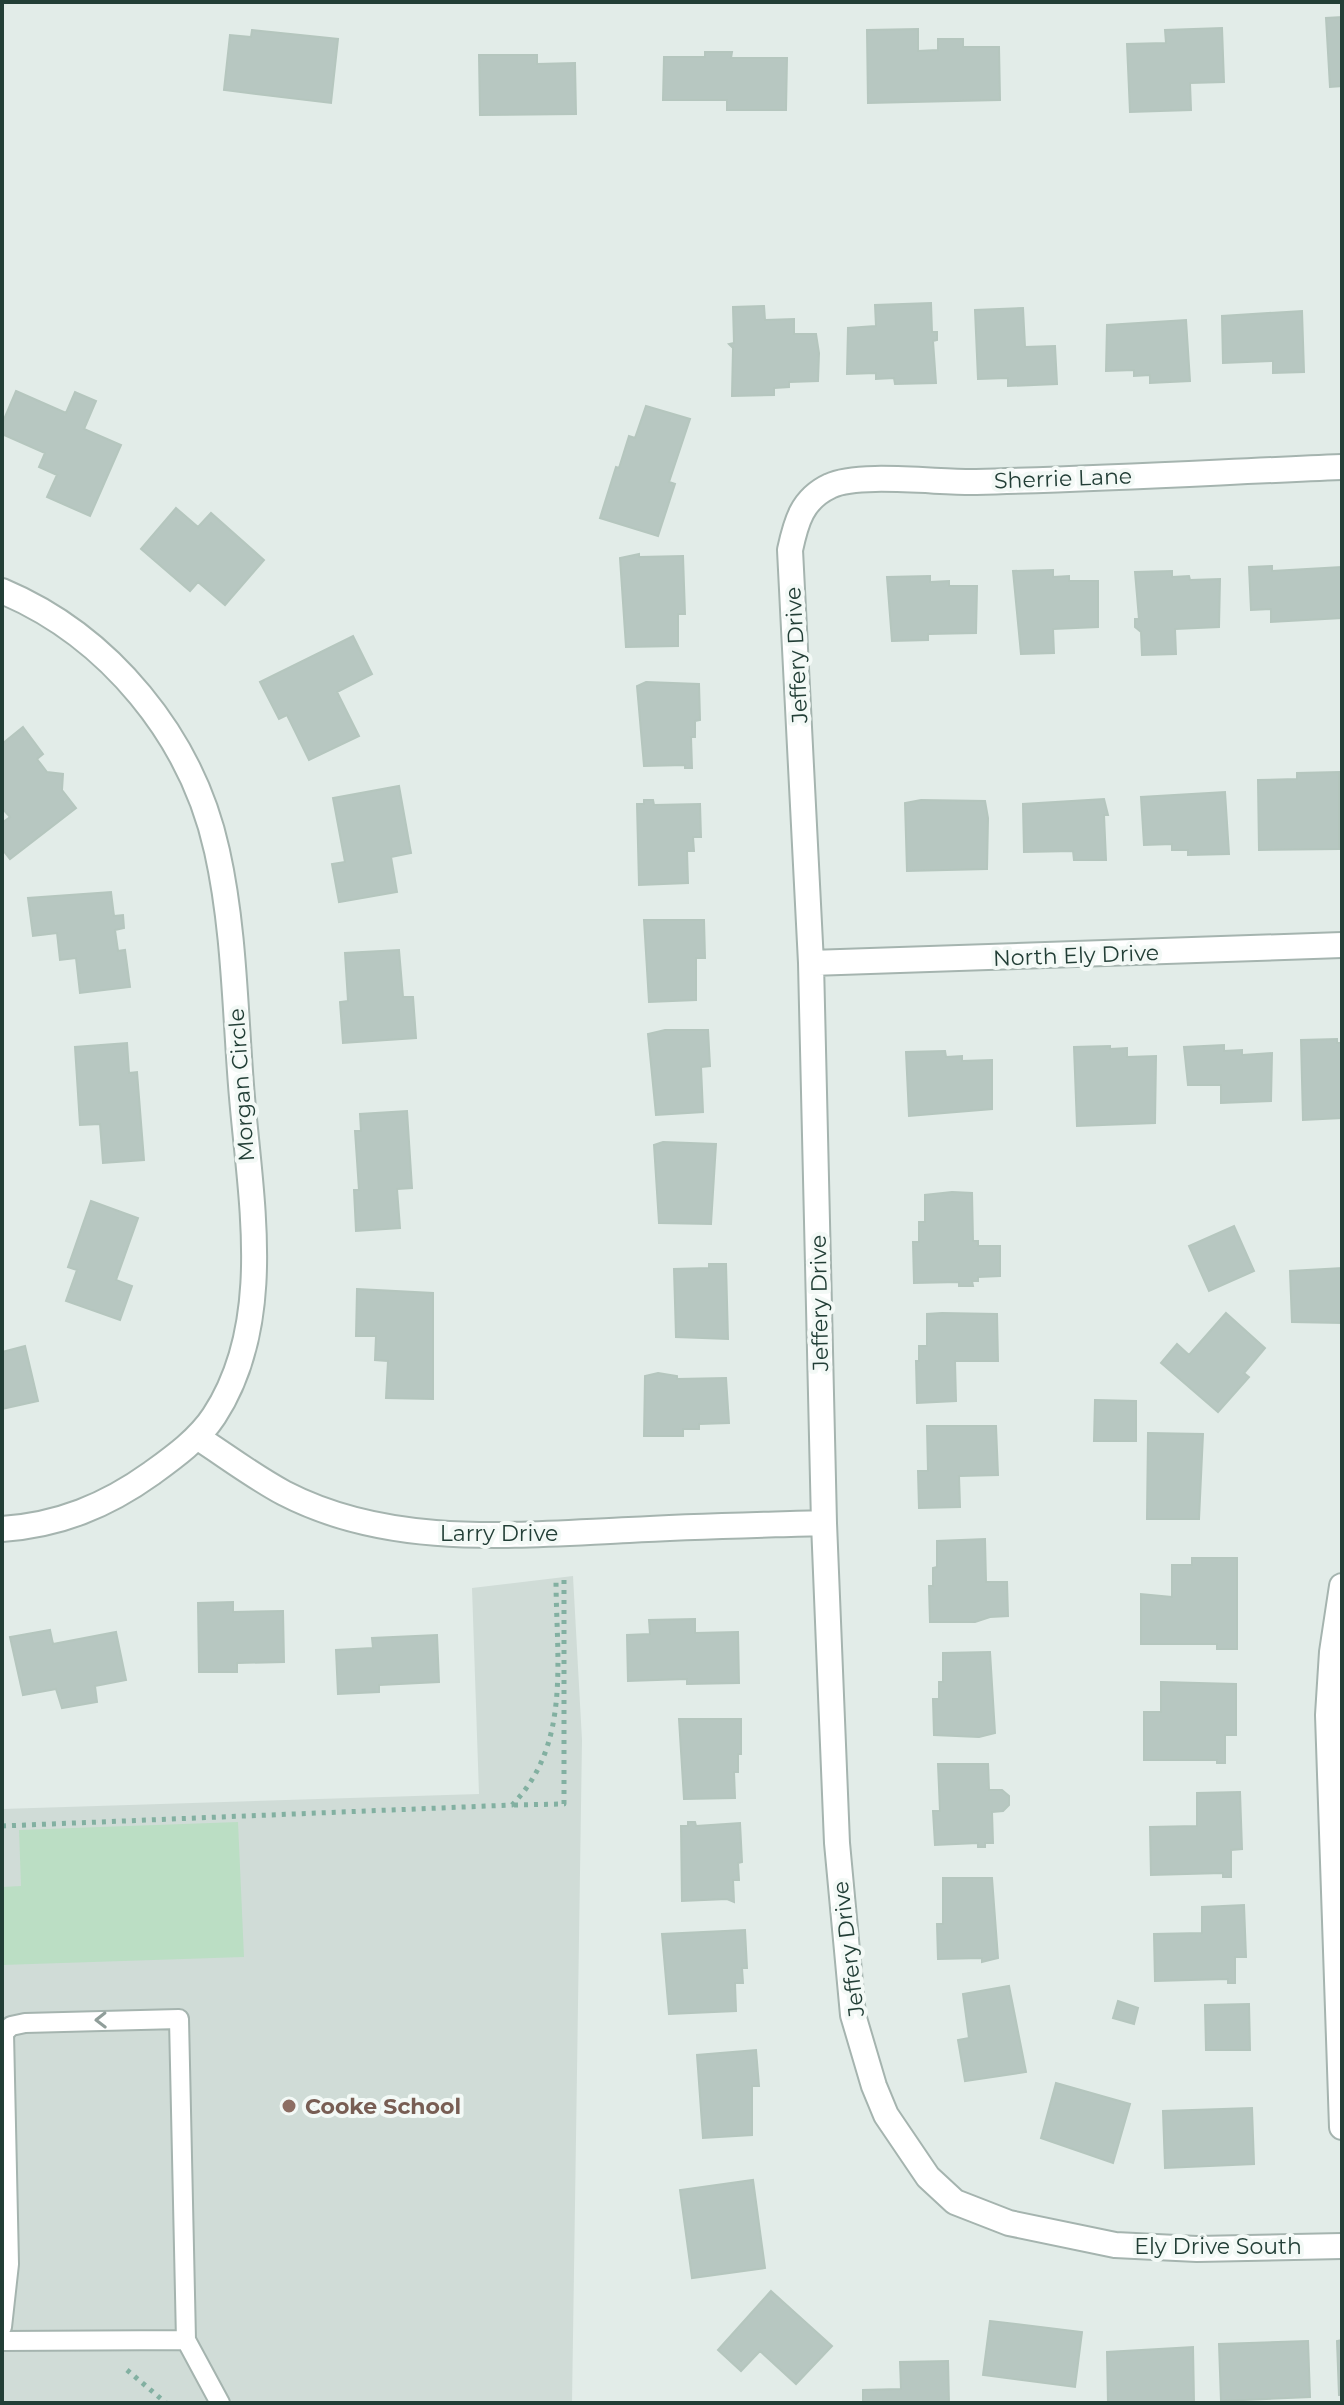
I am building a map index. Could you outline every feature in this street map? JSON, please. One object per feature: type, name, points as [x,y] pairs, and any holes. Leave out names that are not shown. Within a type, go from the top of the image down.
[{"type":"street","name":"Sherrie Lane","points":[[797,516],[831,485],[859,480],[973,482],[1342,467]]},
{"type":"street","name":"Jeffery Drive","points":[[797,516],[790,550],[811,963],[824,1523],[837,1843],[853,2015],[874,2086]]},
{"type":"street","name":"Morgan Circle","points":[[2,591],[88,640],[122,672],[157,717],[184,764],[207,814],[227,907],[254,1258],[249,1322],[232,1382],[214,1416],[197,1437],[124,1493],[84,1513],[34,1527],[2,1529]]},
{"type":"street","name":"North Ely Drive","points":[[811,963],[1342,945]]},
{"type":"street","name":"Larry Drive","points":[[197,1437],[284,1493],[337,1514],[392,1529],[452,1535],[510,1535],[824,1523]]},
{"type":"street","points":[[1342,1586],[1332,1652],[1328,1715],[1342,2127]]},
{"type":"street","name":"Ely Drive South","points":[[874,2086],[886,2115],[928,2177],[955,2202],[1009,2223],[1115,2245],[1197,2249],[1342,2246]]},
{"type":"lane","points":[[2,2327],[9,2264],[4,2033],[11,2026],[25,2023],[179,2019],[186,2340],[220,2403]]},
{"type":"lane","points":[[2,2341],[186,2340]]},
{"type":"path","points":[[512,1805],[536,1779],[553,1737],[556,1579]]},
{"type":"path","points":[[2,1826],[564,1804],[564,1579]]},
{"type":"path","points":[[129,2370],[166,2403]]},
{"type":"shaded area","name":"Cooke School","points":[[573,1576],[582,1740],[572,2403],[2,2403],[2,1809],[479,1794],[472,1588]]},
{"type":"green space","points":[[238,1822],[244,1957],[2,1965],[2,1887],[21,1886],[19,1830]]},
{"type":"building","points":[[1342,17],[1342,86],[1330,87],[1326,18]]},
{"type":"building","points":[[1222,28],[1224,82],[1190,83],[1191,110],[1130,112],[1127,44],[1166,43],[1165,30]]},
{"type":"building","points":[[918,29],[918,51],[938,50],[938,39],[963,39],[963,47],[999,47],[1000,100],[868,103],[867,30]]},
{"type":"building","points":[[252,30],[338,39],[331,103],[224,90],[230,35],[251,37]]},
{"type":"building","points":[[705,52],[732,52],[731,58],[787,58],[786,110],[727,110],[727,100],[663,100],[664,57],[705,57]]},
{"type":"building","points":[[479,55],[537,55],[537,64],[575,63],[576,114],[480,115]]},
{"type":"building","points":[[931,303],[932,332],[937,332],[937,340],[933,341],[936,383],[895,384],[894,378],[876,379],[876,373],[847,374],[848,328],[876,326],[875,305]]},
{"type":"building","points":[[764,306],[765,320],[794,319],[794,334],[816,334],[818,381],[789,382],[789,387],[774,388],[774,395],[732,396],[733,348],[729,344],[734,343],[733,307]]},
{"type":"building","points":[[1023,308],[1025,347],[1055,346],[1057,384],[1008,386],[1008,378],[978,379],[975,310]]},
{"type":"building","points":[[1302,311],[1304,372],[1273,373],[1273,361],[1223,363],[1222,316]]},
{"type":"building","points":[[1186,320],[1190,381],[1150,383],[1150,375],[1134,376],[1134,370],[1106,371],[1107,325]]},
{"type":"building","points":[[16,391],[66,413],[75,392],[96,401],[84,429],[121,445],[90,516],[47,497],[57,475],[39,467],[45,453],[2,434],[2,424]]},
{"type":"building","points":[[646,406],[690,419],[669,482],[675,484],[658,536],[600,518],[616,467],[619,468],[629,436],[635,438]]},
{"type":"building","points":[[176,508],[198,527],[211,513],[264,560],[225,605],[198,582],[190,591],[141,549]]},
{"type":"building","points":[[639,554],[639,557],[683,556],[685,614],[678,614],[678,646],[626,647],[620,558]]},
{"type":"building","points":[[1272,566],[1272,571],[1341,567],[1342,618],[1271,622],[1271,609],[1251,610],[1249,567]]},
{"type":"building","points":[[1053,570],[1053,577],[1069,576],[1069,581],[1098,581],[1098,627],[1053,629],[1054,653],[1021,654],[1013,571]]},
{"type":"building","points":[[1172,571],[1172,577],[1189,576],[1190,580],[1220,579],[1219,627],[1175,629],[1176,654],[1142,655],[1141,632],[1135,627],[1135,619],[1139,619],[1135,572]]},
{"type":"building","points":[[930,576],[930,582],[949,581],[949,586],[977,586],[976,633],[928,634],[928,640],[892,641],[887,577]]},
{"type":"building","points":[[353,636],[372,674],[337,692],[359,736],[309,760],[287,715],[279,719],[260,682]]},
{"type":"building","points":[[646,682],[699,684],[700,720],[695,721],[695,737],[691,737],[692,768],[685,768],[685,765],[644,766],[637,686]]},
{"type":"building","points":[[23,727],[43,754],[37,759],[47,772],[63,774],[62,790],[76,808],[10,859],[2,849],[2,823],[10,817],[2,808],[2,744]]},
{"type":"building","points":[[1339,772],[1339,849],[1259,850],[1258,780],[1297,779],[1297,773]]},
{"type":"building","points":[[399,786],[411,853],[391,857],[397,892],[339,902],[332,864],[345,862],[333,798]]},
{"type":"building","points":[[1225,792],[1229,854],[1188,855],[1188,850],[1172,850],[1172,844],[1144,845],[1141,797]]},
{"type":"building","points":[[1104,799],[1108,815],[1104,815],[1106,860],[1074,860],[1073,851],[1024,852],[1023,804]]},
{"type":"building","points":[[644,800],[653,800],[654,805],[700,804],[701,837],[693,837],[694,851],[687,851],[688,883],[639,885],[637,804],[644,804]]},
{"type":"building","points":[[921,800],[985,801],[988,818],[987,869],[907,871],[905,803]]},
{"type":"building","points":[[111,892],[114,916],[123,915],[124,928],[115,930],[118,951],[125,950],[130,987],[80,993],[76,958],[60,960],[57,933],[33,936],[28,898]]},
{"type":"building","points":[[644,920],[704,920],[705,958],[696,958],[696,1000],[649,1002]]},
{"type":"building","points":[[399,950],[403,997],[413,997],[416,1038],[343,1043],[340,1002],[348,1001],[345,953]]},
{"type":"building","points":[[665,1030],[708,1030],[710,1066],[701,1067],[703,1112],[656,1115],[648,1034]]},
{"type":"building","points":[[1337,1039],[1337,1043],[1342,1043],[1342,1118],[1303,1120],[1301,1040]]},
{"type":"building","points":[[127,1043],[129,1073],[137,1072],[144,1160],[103,1163],[100,1124],[80,1125],[75,1047]]},
{"type":"building","points":[[1224,1045],[1224,1051],[1242,1050],[1242,1055],[1272,1053],[1271,1101],[1221,1103],[1221,1085],[1188,1085],[1184,1047]]},
{"type":"building","points":[[1110,1046],[1110,1049],[1127,1048],[1127,1057],[1156,1056],[1155,1123],[1077,1126],[1074,1047]]},
{"type":"building","points":[[945,1051],[946,1057],[962,1056],[962,1061],[992,1060],[992,1109],[909,1116],[906,1052]]},
{"type":"building","points":[[407,1111],[412,1188],[397,1189],[400,1228],[356,1231],[354,1190],[359,1190],[355,1131],[361,1131],[360,1114]]},
{"type":"building","points":[[663,1142],[716,1144],[711,1224],[659,1223],[654,1145]]},
{"type":"building","points":[[972,1193],[973,1241],[978,1241],[978,1246],[1000,1246],[1000,1276],[978,1277],[978,1281],[972,1281],[973,1286],[959,1286],[959,1282],[914,1283],[913,1242],[919,1242],[919,1222],[925,1222],[925,1195]]},
{"type":"building","points":[[91,1201],[138,1218],[116,1280],[132,1286],[120,1320],[66,1301],[77,1270],[68,1267]]},
{"type":"building","points":[[1234,1226],[1254,1271],[1209,1291],[1189,1246]]},
{"type":"building","points":[[709,1264],[726,1264],[728,1339],[676,1337],[674,1269],[709,1268]]},
{"type":"building","points":[[1342,1268],[1342,1323],[1292,1322],[1290,1271]]},
{"type":"building","points":[[357,1289],[433,1293],[433,1399],[386,1398],[388,1361],[375,1360],[376,1336],[356,1336]]},
{"type":"building","points":[[1226,1313],[1265,1348],[1244,1373],[1249,1377],[1218,1412],[1161,1363],[1177,1344],[1189,1355]]},
{"type":"building","points":[[927,1314],[997,1314],[998,1361],[955,1361],[956,1401],[917,1403],[916,1361],[919,1361],[919,1346],[927,1346]]},
{"type":"building","points":[[25,1346],[38,1401],[2,1409],[2,1352]]},
{"type":"building","points":[[658,1373],[677,1376],[677,1379],[726,1378],[729,1423],[699,1424],[699,1429],[683,1429],[683,1436],[644,1436],[645,1376]]},
{"type":"building","points":[[1095,1400],[1136,1401],[1136,1441],[1094,1441]]},
{"type":"building","points":[[927,1426],[996,1426],[998,1475],[959,1476],[960,1507],[919,1508],[918,1471],[928,1471]]},
{"type":"building","points":[[1148,1433],[1203,1434],[1199,1519],[1147,1519]]},
{"type":"building","points":[[985,1539],[986,1582],[1007,1582],[1008,1616],[975,1622],[930,1622],[929,1586],[933,1586],[933,1568],[937,1567],[937,1541]]},
{"type":"building","points":[[1192,1558],[1237,1558],[1237,1649],[1217,1649],[1217,1644],[1141,1644],[1141,1594],[1172,1597],[1172,1565],[1192,1565]]},
{"type":"building","points":[[233,1602],[233,1612],[283,1611],[284,1662],[237,1663],[237,1672],[199,1672],[198,1603]]},
{"type":"building","points":[[695,1619],[695,1633],[738,1632],[739,1683],[687,1684],[687,1679],[628,1681],[627,1635],[650,1634],[649,1620]]},
{"type":"building","points":[[50,1630],[53,1644],[116,1632],[126,1680],[95,1686],[97,1702],[62,1708],[56,1689],[23,1695],[10,1637]]},
{"type":"building","points":[[437,1635],[439,1682],[379,1685],[379,1692],[338,1694],[336,1650],[373,1648],[372,1638]]},
{"type":"building","points":[[990,1652],[995,1733],[979,1737],[934,1735],[933,1699],[939,1699],[939,1682],[943,1682],[943,1653]]},
{"type":"building","points":[[1161,1682],[1236,1684],[1236,1735],[1225,1735],[1225,1763],[1217,1763],[1217,1760],[1144,1760],[1144,1712],[1161,1712]]},
{"type":"building","points":[[679,1719],[741,1719],[741,1754],[738,1754],[738,1772],[734,1772],[735,1798],[684,1799]]},
{"type":"building","points":[[938,1764],[988,1764],[989,1790],[1002,1790],[1009,1796],[1009,1805],[1003,1811],[992,1812],[993,1843],[985,1843],[985,1847],[978,1847],[978,1843],[935,1845],[933,1811],[940,1811]]},
{"type":"building","points":[[1240,1792],[1242,1849],[1231,1850],[1231,1877],[1223,1877],[1223,1873],[1151,1875],[1150,1827],[1197,1826],[1197,1793]]},
{"type":"building","points":[[688,1822],[695,1822],[696,1826],[740,1823],[742,1862],[738,1863],[739,1880],[733,1880],[734,1902],[727,1899],[682,1901],[681,1826],[688,1826]]},
{"type":"building","points":[[943,1878],[992,1878],[998,1958],[982,1962],[982,1958],[938,1959],[937,1924],[943,1924]]},
{"type":"building","points":[[1244,1905],[1246,1957],[1235,1957],[1235,1983],[1228,1983],[1228,1979],[1155,1981],[1154,1934],[1202,1933],[1202,1907]]},
{"type":"building","points":[[745,1930],[747,1968],[742,1968],[743,1983],[735,1983],[736,2011],[669,2014],[662,1934]]},
{"type":"building","points":[[1009,1986],[1026,2072],[965,2081],[958,2040],[969,2038],[963,1994]]},
{"type":"building","points":[[1118,2001],[1138,2008],[1134,2024],[1113,2018]]},
{"type":"building","points":[[1249,2004],[1250,2050],[1206,2050],[1205,2005]]},
{"type":"building","points":[[756,2050],[759,2086],[752,2086],[752,2135],[703,2138],[697,2055]]},
{"type":"building","points":[[1056,2083],[1130,2104],[1113,2163],[1041,2138]]},
{"type":"building","points":[[1252,2108],[1254,2164],[1165,2168],[1163,2111]]},
{"type":"building","points":[[753,2180],[765,2268],[692,2278],[680,2190]]},
{"type":"building","points":[[771,2291],[832,2346],[796,2384],[760,2351],[741,2371],[718,2350]]},
{"type":"building","points":[[990,2321],[1082,2332],[1075,2387],[983,2375]]},
{"type":"building","points":[[1342,2340],[1342,2395],[1339,2395],[1337,2341]]},
{"type":"building","points":[[1308,2341],[1310,2397],[1221,2401],[1219,2344]]},
{"type":"building","points":[[1193,2347],[1194,2402],[1108,2403],[1107,2352]]},
{"type":"building","points":[[948,2361],[949,2403],[863,2403],[863,2390],[901,2389],[900,2362]]},
{"type":"place","name":"Cooke School","points":[[289,2106]]}]
